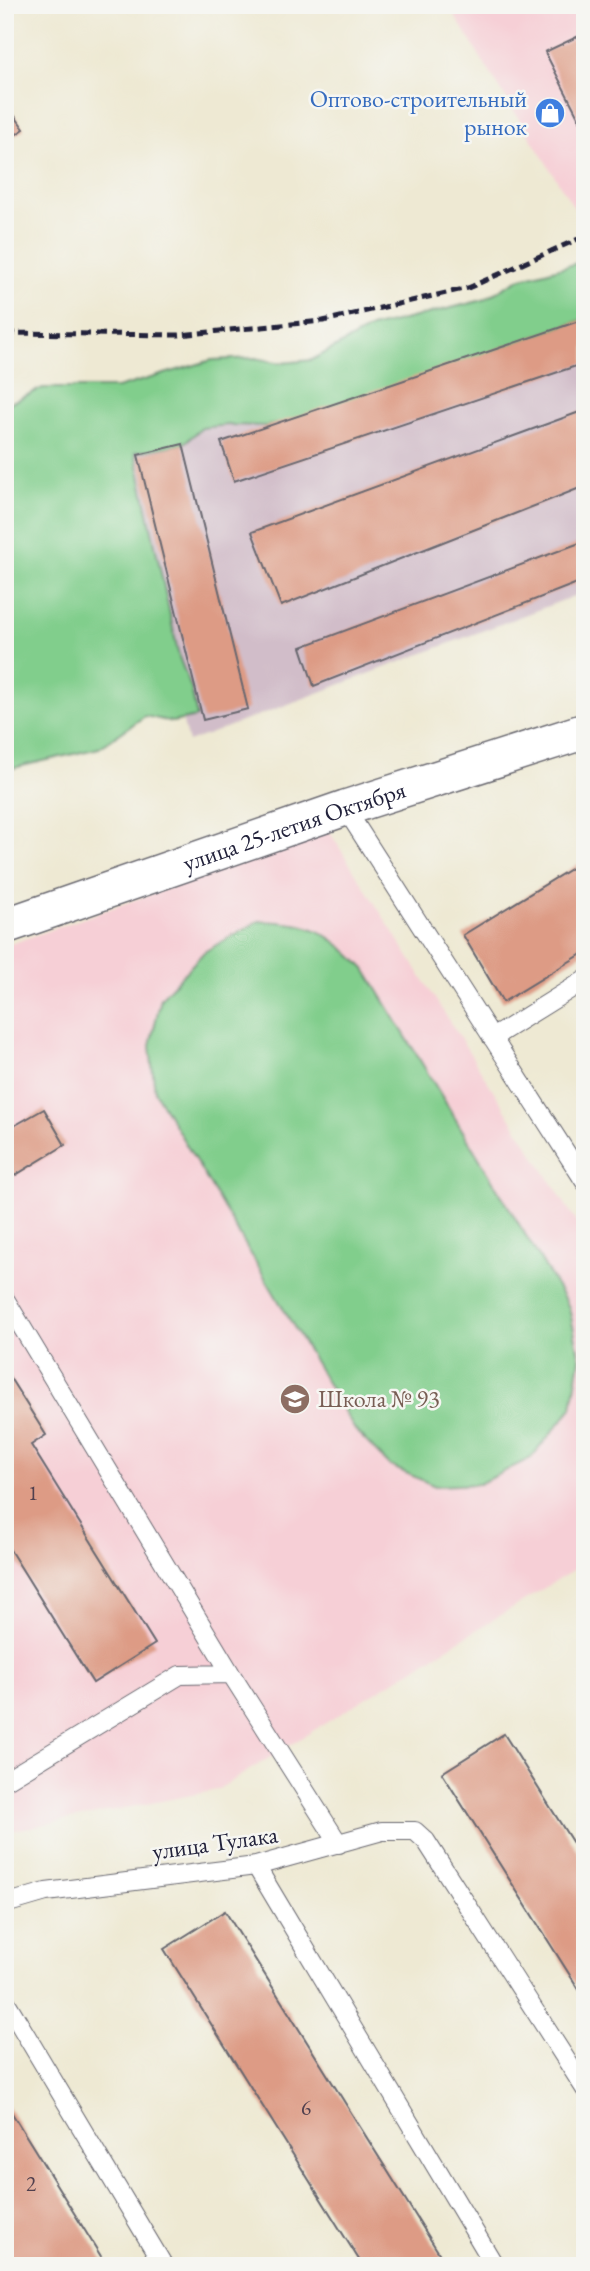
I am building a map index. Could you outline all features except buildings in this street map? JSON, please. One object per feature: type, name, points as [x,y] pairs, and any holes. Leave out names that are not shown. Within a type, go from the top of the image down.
[{"type":"street","name":"улица 25-летия Октября","points":[[5,926],[345,808],[585,731]]},
{"type":"lane","points":[[345,808],[585,1182]]},
{"type":"lane","points":[[492,1038],[585,980]]},
{"type":"lane","points":[[5,1299],[232,1674],[339,1844]]},
{"type":"lane","points":[[5,1781],[180,1675],[232,1674]]},
{"type":"lane","name":"улица Тулака","points":[[5,1904],[59,1890],[256,1866],[382,1831],[415,1831],[426,1841],[585,2089]]},
{"type":"lane","points":[[256,1866],[495,2266]]},
{"type":"lane","points":[[5,2000],[163,2266]]},
{"type":"shaded area","name":"Оптово-строительный рынок","points":[[448,5],[585,5],[585,222],[583,222]]},
{"type":"shaded area","points":[[585,311],[585,592],[188,742],[113,455]]},
{"type":"shaded area","name":"Школа № 93","points":[[329,831],[585,1235],[585,1563],[217,1790],[5,1832],[5,946]]},
{"type":"green space","points":[[585,261],[585,319],[299,419],[267,426],[228,425],[202,428],[183,444],[135,452],[179,657],[191,688],[197,717],[172,722],[145,716],[99,748],[5,770],[5,405],[43,388],[117,388],[212,360],[255,358],[282,363],[312,360],[371,328],[483,300],[519,279]]},
{"type":"green space","points":[[259,921],[293,924],[318,931],[340,945],[365,969],[569,1307],[580,1359],[572,1408],[531,1458],[479,1484],[435,1486],[390,1466],[355,1430],[155,1092],[150,1046],[161,998],[204,952]]},
{"type":"railway","points":[[5,333],[179,335],[323,321],[468,288],[585,236]]},
{"type":"place","name":"Оптово-строительный рынок","points":[[550,113]]},
{"type":"place","name":"Школа № 93","points":[[295,1399]]}]
